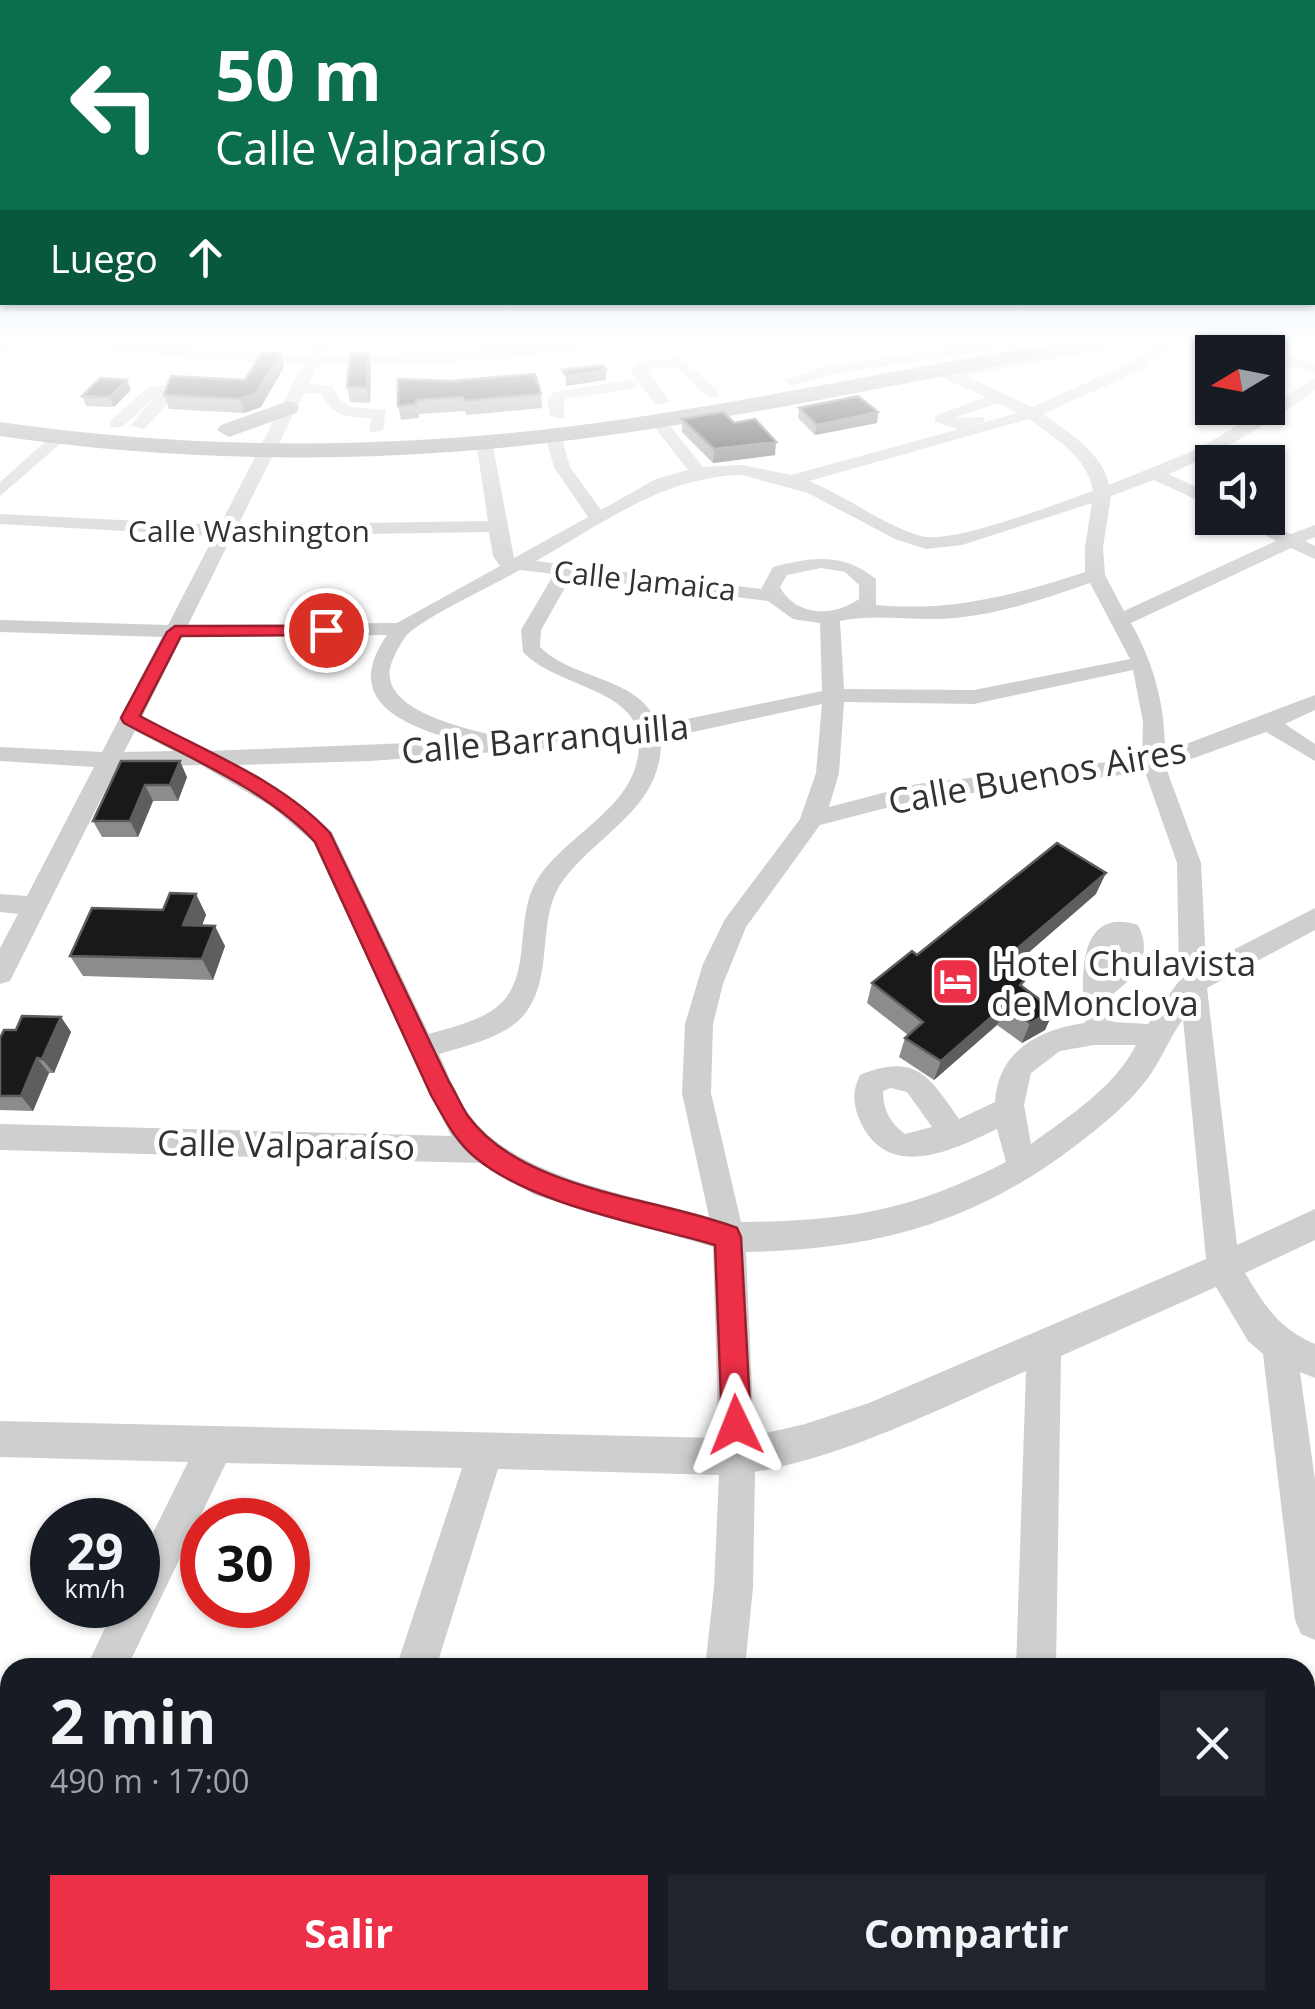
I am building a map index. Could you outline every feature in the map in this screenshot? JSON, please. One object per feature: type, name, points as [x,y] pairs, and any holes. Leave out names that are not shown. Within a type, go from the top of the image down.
[{"type":"highway","points":[[49,436],[209,447],[234,458],[264,456],[287,436]]},
{"type":"highway","points":[[237,436],[264,456]]},
{"type":"highway","points":[[264,456],[287,436]]},
{"type":"highway","points":[[444,436],[484,441],[509,436]]},
{"type":"street","points":[[0,974],[264,456],[287,436]]},
{"type":"street","points":[[557,436],[562,466],[600,519]]},
{"type":"street","points":[[673,436],[699,473]]},
{"type":"street","points":[[798,480],[962,436]]},
{"type":"street","points":[[1061,436],[1090,459],[1098,472],[1102,496],[1094,575],[1142,662],[1154,722],[1153,764],[1189,863],[1193,984],[1223,1268],[1245,1311],[1279,1346],[1315,1361]]},
{"type":"street","points":[[0,626],[175,632],[401,630],[662,483],[699,473],[764,472],[798,480],[928,544],[954,540],[1158,476],[1231,436]]},
{"type":"street","points":[[0,490],[60,437]]},
{"type":"street","points":[[484,441],[502,556],[516,566]]},
{"type":"street","points":[[1158,476],[1195,494]]},
{"type":"street","name":"Calle Washington","points":[[0,519],[133,531],[225,533],[497,526]]},
{"type":"street","points":[[1120,620],[1315,530]]},
{"type":"street","points":[[1279,535],[1315,553]]},
{"type":"street","points":[[773,596],[770,588],[780,571],[821,562],[851,568],[870,584],[872,592],[861,609]]},
{"type":"street","name":"Calle Jamaica","points":[[516,566],[773,596],[796,612],[830,618]]},
{"type":"street","points":[[421,1048],[471,1031],[516,1006],[527,983],[537,900],[555,872],[634,798],[648,764],[650,734],[636,706],[614,693],[552,669],[530,648],[531,630],[565,571]]},
{"type":"street","points":[[727,1658],[732,1624],[738,1457],[728,1237],[703,1141],[696,1048],[702,1012],[720,954],[753,896],[812,819],[826,769],[834,695],[830,618],[861,609],[966,614],[993,609],[1094,575]]},
{"type":"street","points":[[401,630],[380,664],[379,679],[385,695],[401,709],[431,724],[511,745]]},
{"type":"street","name":"Calle Barranquilla","points":[[0,754],[109,760],[204,758],[511,745],[650,734],[834,695],[974,697],[1142,662]]},
{"type":"street","name":"Calle Buenos Aires","points":[[812,819],[917,792],[1153,764],[1315,702]]},
{"type":"street","points":[[130,718],[302,814],[323,838],[460,1125],[485,1150],[535,1181],[728,1237],[806,1236],[890,1224],[958,1202],[1023,1168],[1100,1110],[1140,1068],[1154,1036],[1193,984],[1315,918]]},
{"type":"street","points":[[1268,723],[1315,754]]},
{"type":"street","points":[[0,902],[35,906]]},
{"type":"street","points":[[1099,990],[1100,1033]]},
{"type":"street","points":[[1023,1168],[1010,1110],[1012,1083],[1021,1065],[1044,1046],[1082,1034],[1154,1036]]},
{"type":"street","points":[[954,1134],[1010,1110]]},
{"type":"street","name":"Calle Valparaíso","points":[[0,1137],[485,1150]]},
{"type":"street","points":[[0,1439],[738,1457],[792,1449],[847,1431],[1223,1268],[1315,1224]]},
{"type":"street","points":[[1036,1658],[1044,1346]]},
{"type":"street","points":[[1279,1346],[1315,1620]]},
{"type":"street","points":[[160,1557],[217,1442]]},
{"type":"street","points":[[419,1658],[488,1448]]},
{"type":"street","points":[[111,1658],[125,1628]]},
{"type":"building","points":[[700,436],[770,436],[776,442],[714,449]]},
{"type":"building","points":[[121,761],[180,761],[170,785],[145,785],[130,821],[93,821]]},
{"type":"building","points":[[1057,843],[1106,873],[1005,959],[1029,976],[1020,985],[1054,1010],[1030,1023],[1005,1005],[941,1061],[905,1038],[923,1022],[872,983],[912,951],[917,955]]},
{"type":"building","points":[[170,893],[196,894],[183,925],[215,926],[202,959],[70,956],[92,908],[163,910]]},
{"type":"building","points":[[22,1016],[61,1017],[21,1096],[0,1096],[0,1038],[4,1030],[16,1030]]},
{"type":"place","name":"Hotel Chulavista de Monclova","points":[[956,982]]},
{"type":"route","points":[[326,630],[175,632],[130,718],[302,814],[323,838],[440,1088],[460,1125],[485,1150],[506,1167],[535,1181],[728,1237],[736,1425]]}]
